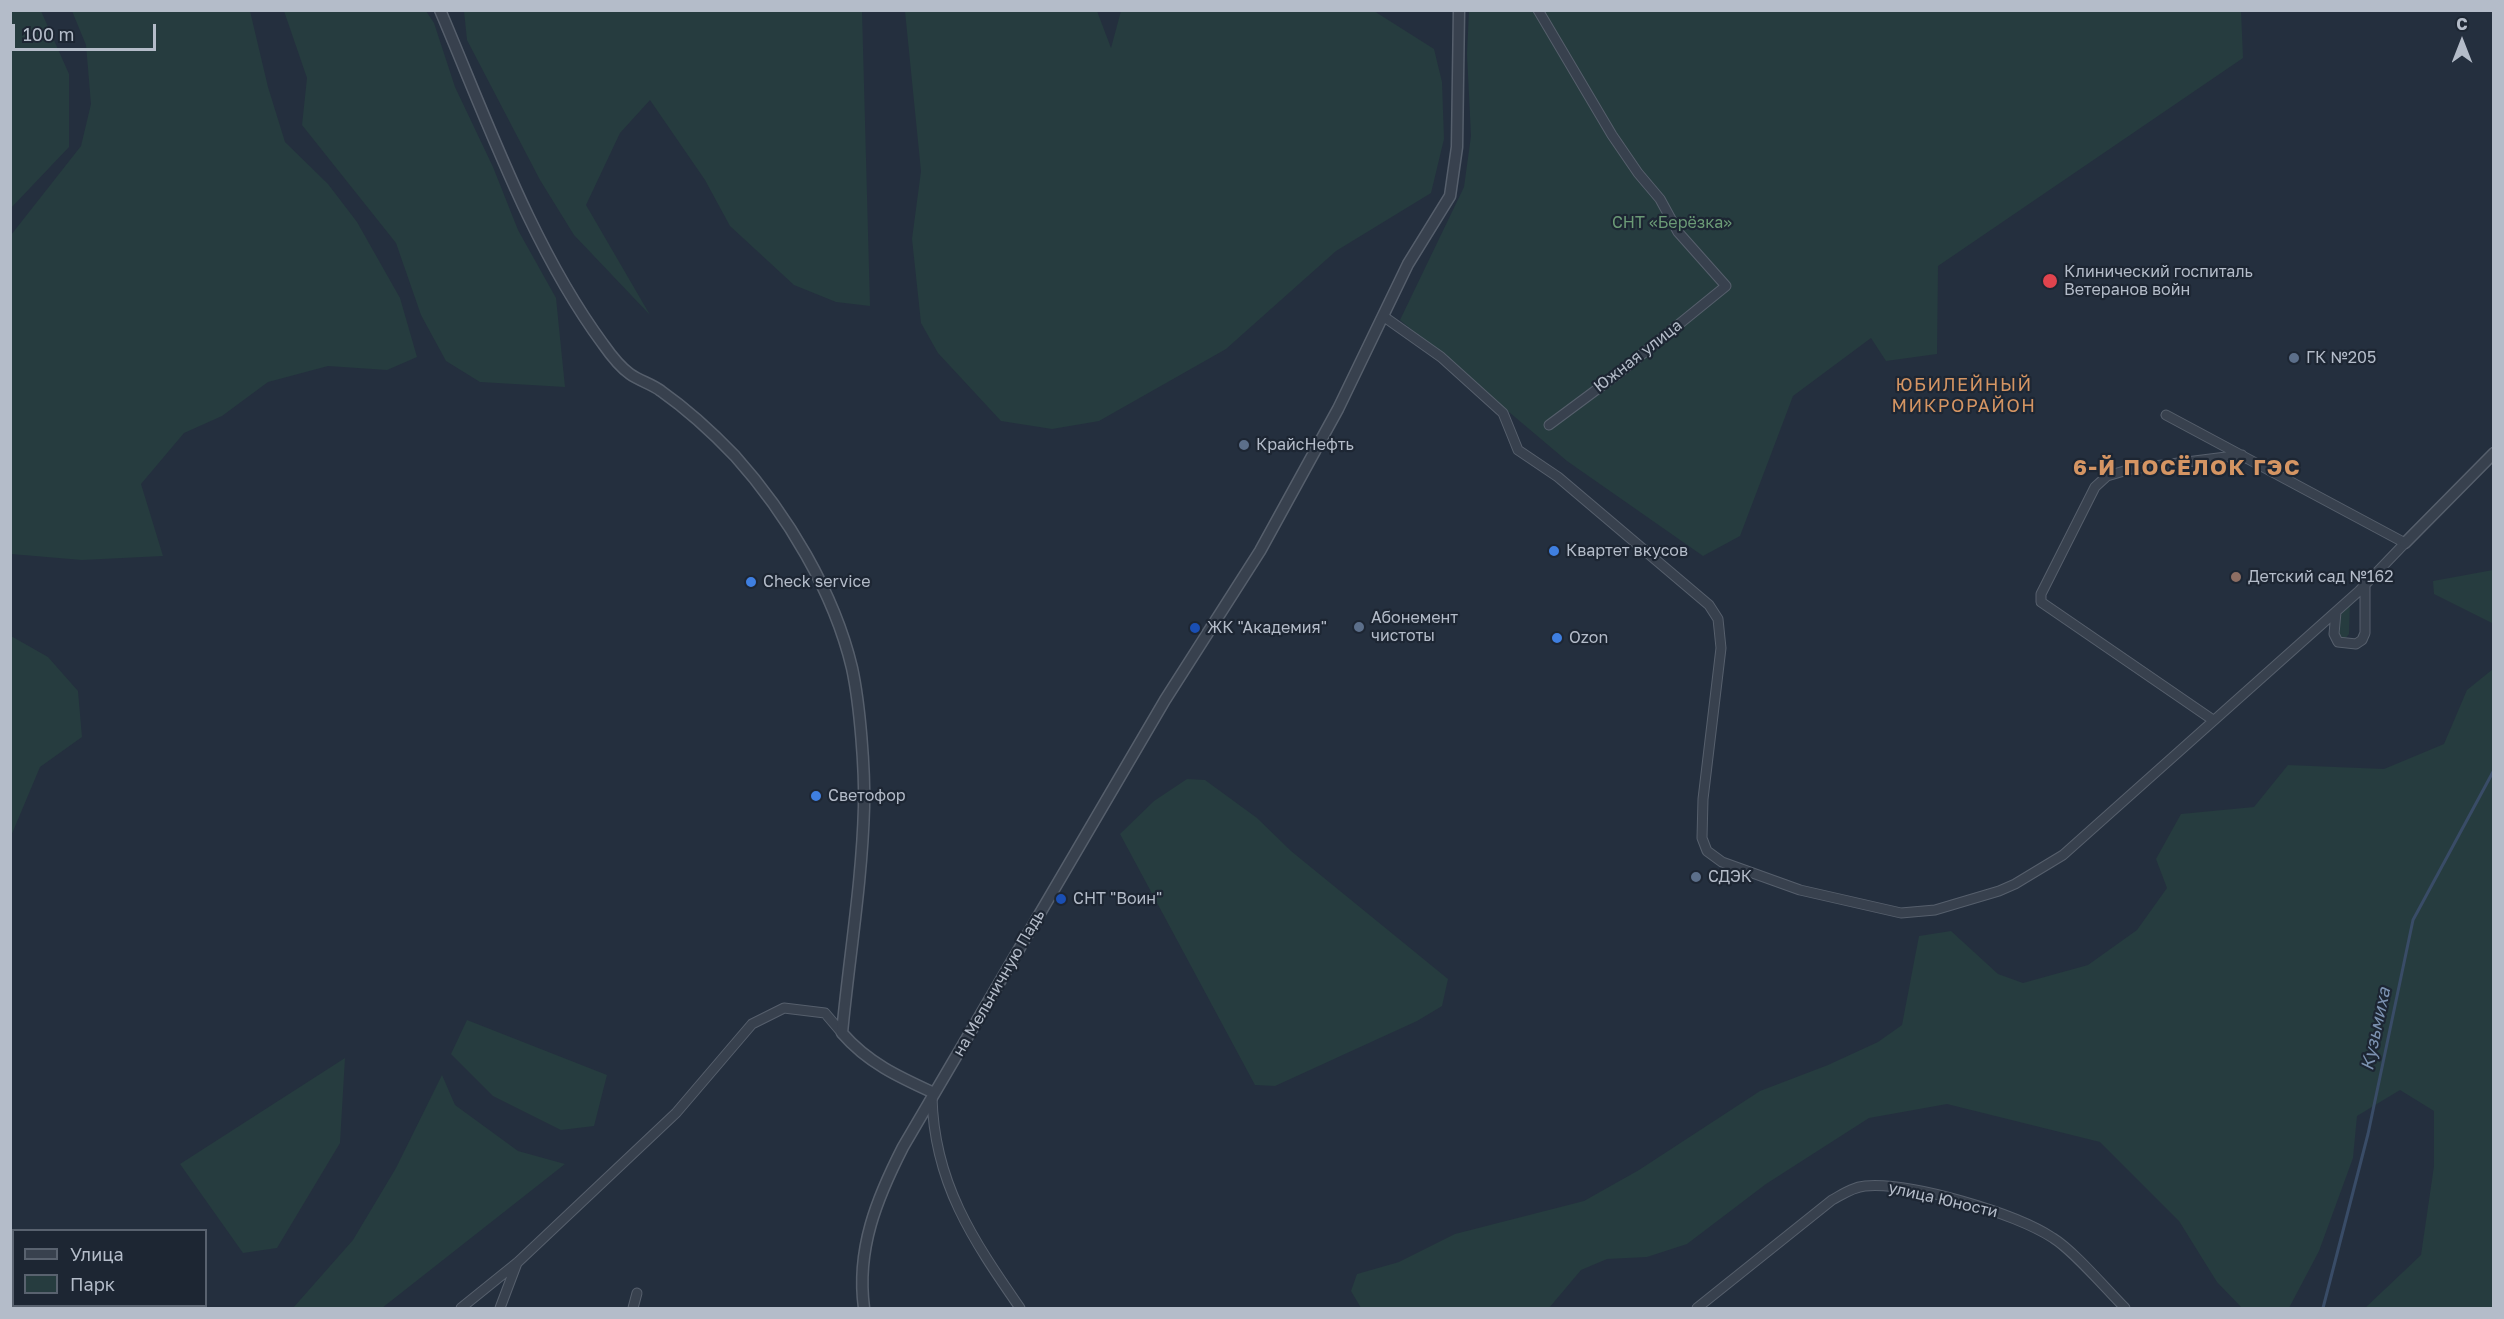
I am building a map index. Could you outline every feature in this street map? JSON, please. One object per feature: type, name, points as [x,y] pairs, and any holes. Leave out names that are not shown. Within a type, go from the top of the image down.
[{"type":"street","points":[[440,10],[510,175],[586,321],[605,348],[629,374],[657,388],[692,413],[735,457],[766,497],[803,553],[837,620],[852,670],[864,806],[842,1033]]},
{"type":"street","name":"на Мельничную Падь","points":[[864,1308],[862,1263],[875,1208],[903,1147],[1165,700],[1234,596],[1277,522],[1332,419],[1408,264],[1450,196],[1457,147],[1459,10]]},
{"type":"street","name":"Южная улица","points":[[1538,10],[1612,135],[1638,173],[1660,199],[1678,232],[1726,286],[1619,374],[1549,425]]},
{"type":"street","points":[[1383,316],[1441,357],[1503,413],[1518,450],[1558,477],[1709,605],[1718,619],[1721,648],[1703,799],[1702,838],[1707,851],[1722,862],[1800,890],[1901,913],[1920,913],[1960,904],[2015,884],[2051,864],[2365,586],[2493,453]]},
{"type":"street","points":[[2166,415],[2405,543]]},
{"type":"street","points":[[2213,720],[2041,602],[2041,594],[2095,487],[2107,476],[2131,469],[2242,455]]},
{"type":"street","points":[[2336,612],[2334,634],[2338,642],[2356,644],[2362,640],[2365,633],[2365,586]]},
{"type":"street","points":[[461,1308],[518,1262],[676,1113],[752,1024],[784,1008],[825,1013],[855,1049],[882,1069],[933,1095],[933,1128],[939,1162],[974,1239],[1020,1308]]},
{"type":"street","name":"улица Юности","points":[[1697,1308],[1832,1200],[1850,1189],[1878,1185],[1907,1189],[1997,1210],[2024,1223],[2055,1239],[2125,1308]]},
{"type":"street","points":[[500,1308],[518,1262]]},
{"type":"street","points":[[633,1308],[637,1293]]},
{"type":"green space","points":[[11,10],[41,11],[69,74],[69,147],[11,208]]},
{"type":"green space","points":[[72,11],[250,11],[268,87],[285,142],[328,184],[357,222],[400,298],[417,357],[387,370],[328,366],[268,382],[222,416],[184,433],[141,484],[163,556],[82,560],[11,554],[11,235],[81,146],[91,104],[86,45]]},
{"type":"green space","points":[[284,11],[426,11],[434,23],[455,87],[493,167],[518,230],[556,298],[565,387],[480,382],[446,361],[421,315],[396,243],[302,125],[307,78]]},
{"type":"green space","points":[[464,11],[862,11],[870,306],[836,302],[794,285],[730,226],[705,180],[650,100],[620,133],[586,205],[650,315],[574,235],[540,180],[467,40]]},
{"type":"green space","points":[[905,11],[1097,11],[1111,48],[1121,11],[1374,11],[1434,49],[1442,82],[1444,139],[1431,193],[1336,251],[1226,349],[1099,421],[1052,429],[1001,421],[938,353],[921,323],[912,239],[921,171]]},
{"type":"green space","name":"СНТ «Берёзка»","points":[[1469,11],[2241,11],[2243,58],[1938,266],[1937,354],[1886,361],[1871,338],[1793,396],[1740,536],[1703,556],[1567,461],[1400,320],[1464,187],[1471,136],[1467,54]]},
{"type":"green space","points":[[2494,570],[2493,635],[2492,623],[2434,594],[2433,581]]},
{"type":"green space","points":[[2350,601],[2349,634],[2344,640],[2338,634],[2338,614]]},
{"type":"green space","points":[[11,636],[48,657],[78,691],[82,737],[40,767],[11,836]]},
{"type":"green space","points":[[2493,669],[2493,1308],[2365,1308],[2421,1255],[2434,1166],[2434,1111],[2400,1090],[2357,1116],[2353,1158],[2319,1251],[2289,1308],[2242,1308],[2217,1282],[2179,1221],[2100,1142],[1947,1104],[1869,1118],[1766,1184],[1687,1244],[1647,1257],[1607,1259],[1581,1270],[1549,1308],[1361,1308],[1351,1291],[1357,1274],[1399,1262],[1455,1234],[1584,1201],[1639,1170],[1760,1091],[1828,1065],[1878,1042],[1902,1025],[1919,936],[1951,931],[1998,974],[2023,983],[2088,965],[2137,930],[2167,888],[2156,859],[2181,814],[2254,807],[2288,765],[2384,769],[2444,744],[2467,690]]},
{"type":"green space","points":[[1187,779],[1205,780],[1257,818],[1291,851],[1448,979],[1442,1006],[1417,1021],[1275,1086],[1255,1085],[1120,834],[1154,801]]},
{"type":"green space","points":[[467,1020],[607,1075],[594,1126],[561,1130],[493,1096],[451,1054]]},
{"type":"green space","points":[[345,1058],[340,1143],[277,1248],[243,1253],[180,1164]]},
{"type":"green space","points":[[442,1075],[455,1105],[518,1151],[565,1164],[382,1308],[293,1308],[353,1240],[396,1168]]},
{"type":"green space","points":[[11,1279],[12,1307],[107,1308],[11,1308]]},
{"type":"waterway","name":"Кузьмиха","points":[[2323,1308],[2368,1134],[2413,920],[2494,770]]},
{"type":"place","name":"Клинический госпиталь Ветеранов войн","points":[[2050,281]]},
{"type":"place","name":"ГК №205","points":[[2294,358]]},
{"type":"place","name":"КрайсНефть","points":[[1244,445]]},
{"type":"place","name":"Квартет вкусов","points":[[1554,551]]},
{"type":"place","name":"Детский сад №162","points":[[2236,577]]},
{"type":"place","name":"Check service","points":[[751,582]]},
{"type":"place","name":"Абонемент чистоты","points":[[1359,627]]},
{"type":"place","name":"ЖК \"Академия\"","points":[[1195,628]]},
{"type":"place","name":"Ozon","points":[[1557,638]]},
{"type":"place","name":"Светофор","points":[[816,796]]},
{"type":"place","name":"СДЭК","points":[[1696,877]]},
{"type":"place","name":"СНТ \"Воин\"","points":[[1061,899]]},
{"type":"district","name":"ЮБИЛЕЙНЫЙ МИКРОРАЙОН","points":[[1964,395]]},
{"type":"district","name":"6-Й ПОСЁЛОК ГЭС","points":[[2187,468]]}]
